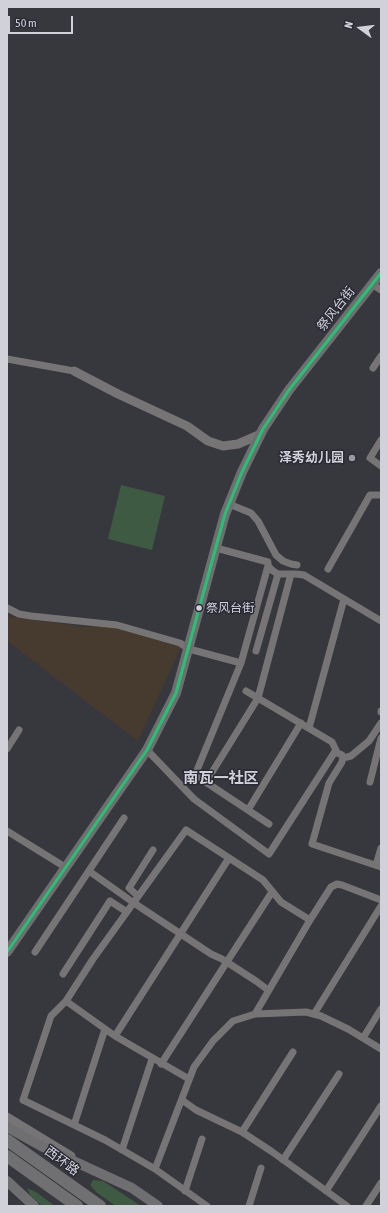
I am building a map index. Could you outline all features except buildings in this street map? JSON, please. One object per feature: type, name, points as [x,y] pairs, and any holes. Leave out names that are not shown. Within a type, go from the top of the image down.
[{"type":"highway","name":"西环路","points":[[7,1140],[100,1206]]},
{"type":"highway","points":[[7,1156],[77,1206]]},
{"type":"main road","name":"祭风台街","points":[[8,949],[146,750],[176,693],[229,504],[242,472],[261,434],[289,390],[381,273]]},
{"type":"main road","points":[[8,1121],[41,1146],[132,1188],[158,1206]]},
{"type":"main road","points":[[7,1181],[34,1206]]},
{"type":"street","points":[[372,284],[381,290]]},
{"type":"street","points":[[373,368],[381,356]]},
{"type":"street","points":[[7,359],[74,371],[118,394],[187,426],[208,441],[223,446],[238,444],[261,434]]},
{"type":"street","points":[[381,440],[370,458],[381,466]]},
{"type":"street","points":[[328,569],[370,495],[381,495]]},
{"type":"street","points":[[229,504],[251,513],[258,521],[276,555],[283,561],[297,565]]},
{"type":"street","points":[[216,548],[268,562],[268,566],[278,574],[304,575],[344,598],[381,622]]},
{"type":"street","points":[[268,566],[241,663],[195,775],[269,824]]},
{"type":"street","points":[[256,651],[278,574]]},
{"type":"street","points":[[206,782],[258,698],[291,574]]},
{"type":"street","points":[[309,728],[344,598]]},
{"type":"street","points":[[7,608],[19,614],[31,616],[117,625],[180,643],[189,649],[241,663]]},
{"type":"street","points":[[146,750],[194,799],[270,854],[336,750],[332,742],[246,691]]},
{"type":"street","points":[[248,810],[301,723]]},
{"type":"street","points":[[381,723],[369,741],[351,756],[343,758],[329,783],[312,844],[379,866],[381,848]]},
{"type":"street","points":[[7,749],[19,730]]},
{"type":"street","points":[[370,782],[381,738],[377,730]]},
{"type":"street","points":[[335,752],[342,755],[343,758]]},
{"type":"street","points":[[35,952],[124,818]]},
{"type":"street","points":[[207,1206],[155,1169],[122,1150],[23,1100],[51,1016],[66,1001],[93,959],[186,830],[263,880],[280,902],[310,920]]},
{"type":"street","points":[[7,831],[66,867]]},
{"type":"street","points":[[138,896],[129,888],[153,850]]},
{"type":"street","points":[[115,1036],[229,858]]},
{"type":"street","points":[[89,871],[134,903],[268,990]]},
{"type":"street","points":[[254,1014],[331,887],[337,884],[342,885],[381,900]]},
{"type":"street","points":[[161,1064],[272,892]]},
{"type":"street","points":[[63,974],[110,901],[127,912]]},
{"type":"street","points":[[314,1014],[381,906]]},
{"type":"street","points":[[66,1001],[115,1036],[152,1059],[189,1079]]},
{"type":"street","points":[[363,1038],[381,1009]]},
{"type":"street","points":[[155,1169],[194,1067],[218,1036],[233,1021],[254,1014],[306,1012],[321,1016],[381,1049]]},
{"type":"street","points":[[74,1125],[105,1029]]},
{"type":"street","points":[[242,1132],[293,1052]]},
{"type":"street","points":[[122,1150],[152,1059]]},
{"type":"street","points":[[283,1160],[339,1074]]},
{"type":"street","points":[[182,1100],[196,1110],[242,1132],[347,1206]]},
{"type":"street","points":[[326,1191],[381,1106]]},
{"type":"street","points":[[185,1191],[202,1139]]},
{"type":"street","points":[[249,1206],[261,1168]]},
{"type":"street","points":[[366,1206],[381,1183]]},
{"type":"shaded area","points":[[7,616],[84,627],[111,625],[181,647],[138,741],[7,641]]},
{"type":"green space","points":[[121,485],[165,496],[152,550],[108,539]]},
{"type":"green space","points":[[93,1180],[103,1181],[141,1206],[116,1206],[96,1192],[90,1185]]},
{"type":"green space","points":[[27,1188],[36,1192],[55,1206],[42,1206],[30,1195]]},
{"type":"transit line","points":[[7,952],[147,750],[176,693],[225,514],[242,472],[263,429],[289,390],[381,273]]},
{"type":"place","name":"泽秀幼儿园","points":[[352,458]]},
{"type":"place","name":"祭风台街","points":[[199,608]]},
{"type":"district","name":"南瓦一社区","points":[[221,778]]}]
